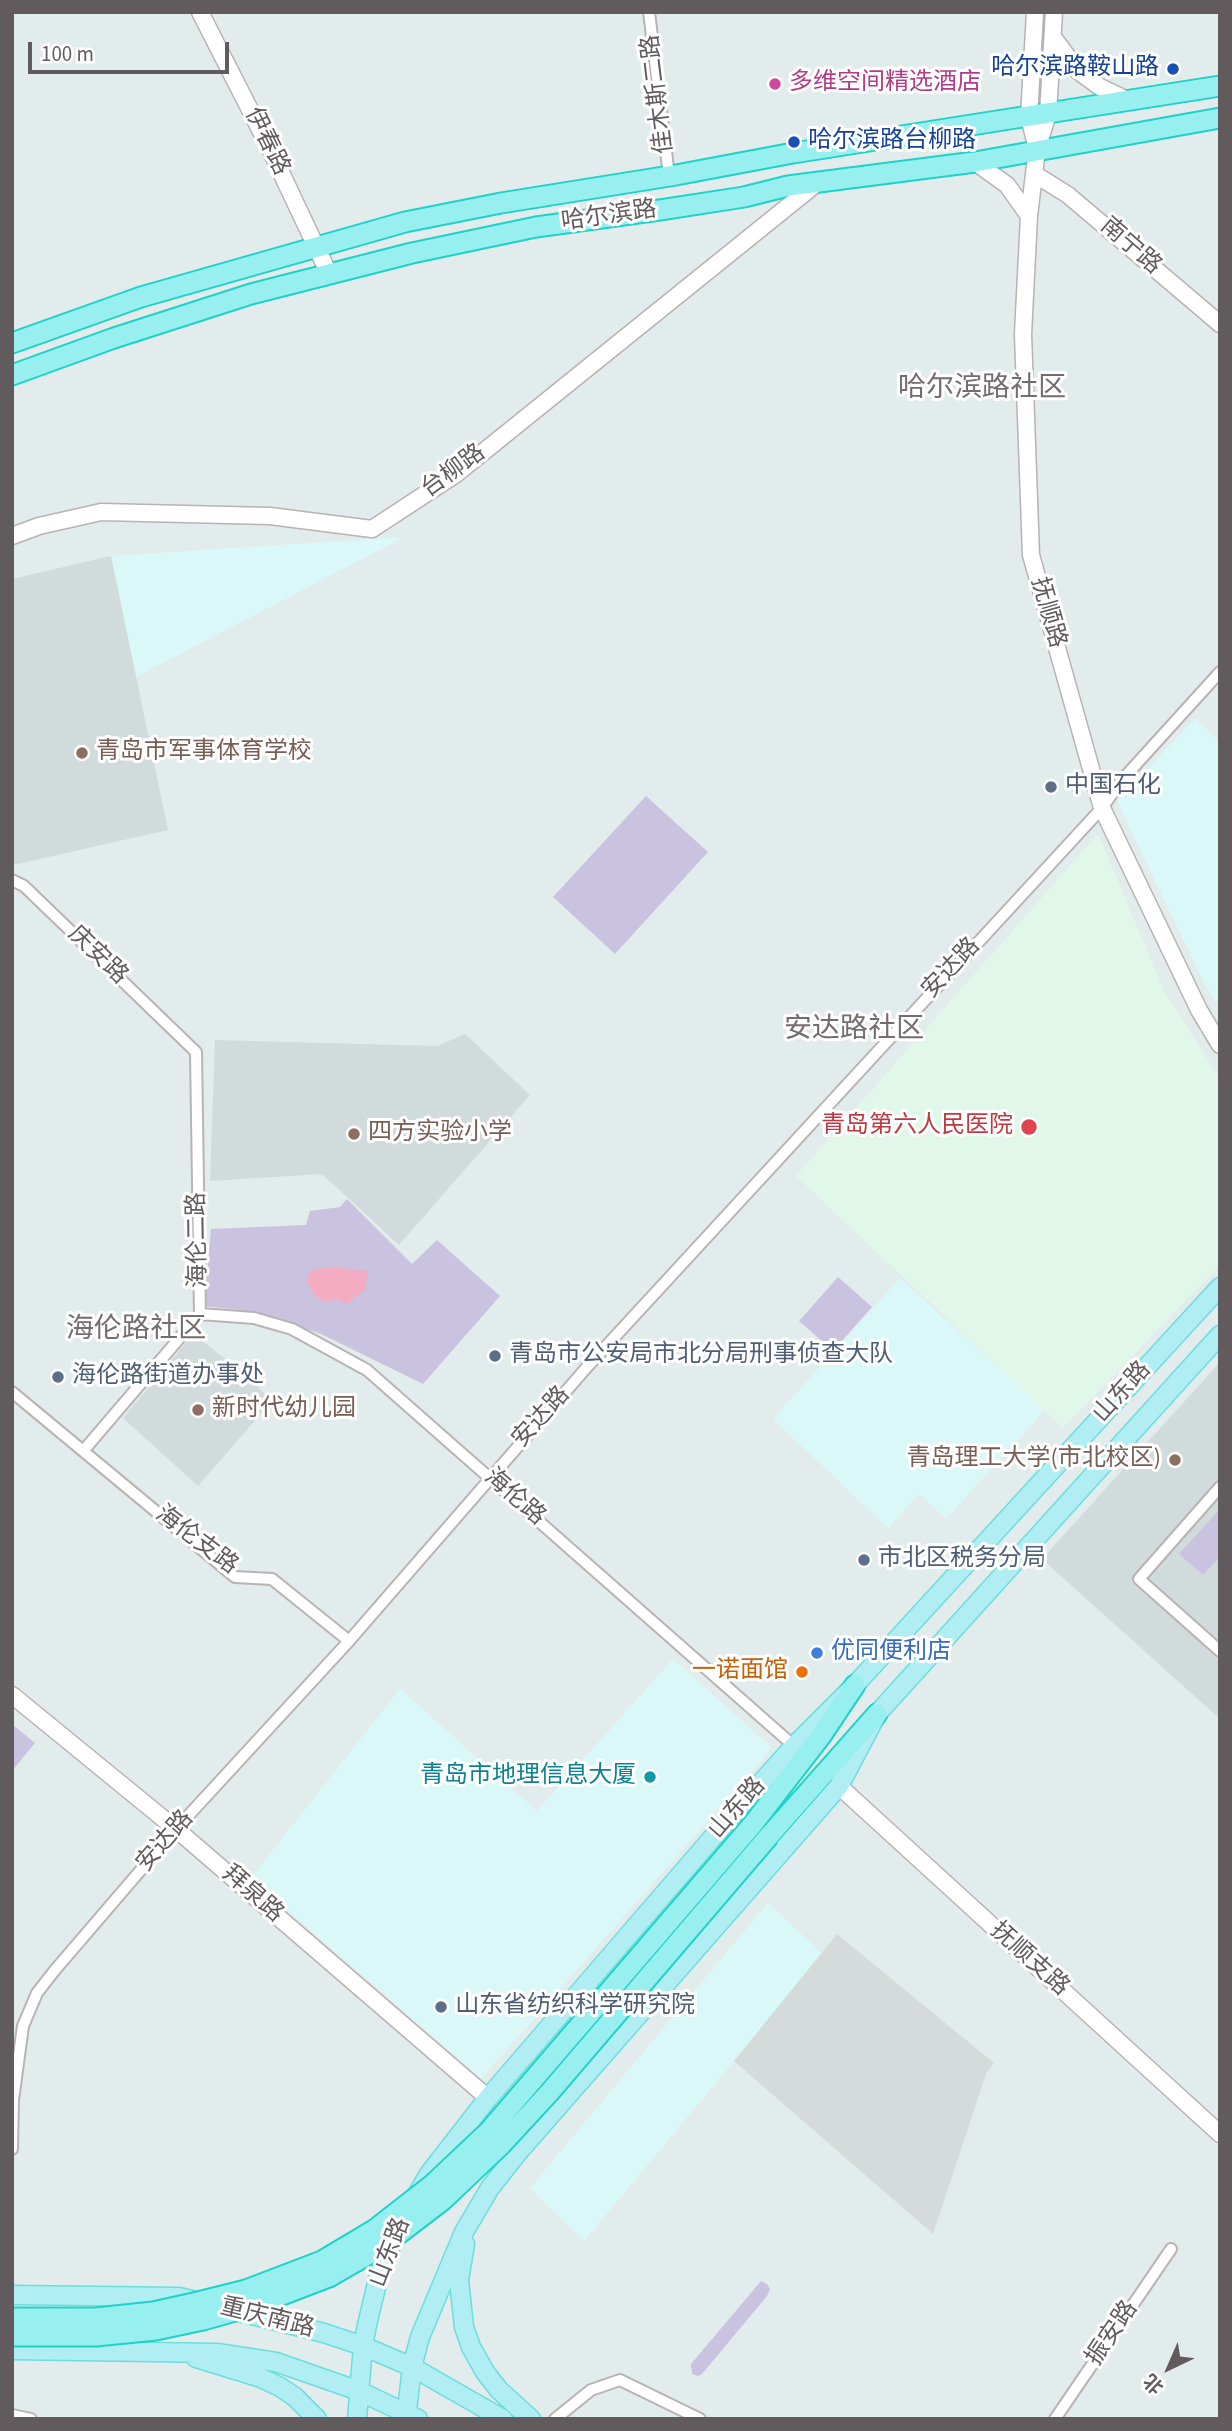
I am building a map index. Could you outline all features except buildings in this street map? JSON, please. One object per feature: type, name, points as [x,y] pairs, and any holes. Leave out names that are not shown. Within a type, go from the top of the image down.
[{"type":"highway","name":"哈尔滨路","points":[[12,343],[141,297],[404,222],[793,153],[1220,86]]},
{"type":"highway","name":"哈尔滨路","points":[[12,375],[226,302],[412,253],[536,227],[744,197],[788,186],[975,162],[1220,118]]},
{"type":"highway","points":[[12,2318],[96,2318],[153,2312],[198,2302],[246,2290],[322,2261],[374,2230],[433,2184],[489,2131],[753,1824],[821,1736],[855,1685]]},
{"type":"highway","points":[[12,2336],[96,2336],[156,2330],[203,2320],[256,2305],[330,2277],[383,2245],[443,2200],[549,2093],[877,1714]]},
{"type":"main road","name":"山东路","points":[[357,2419],[363,2346],[378,2279],[391,2244],[429,2174],[488,2098],[794,1746],[855,1685],[1220,1287]]},
{"type":"main road","name":"山东路","points":[[410,2416],[412,2367],[421,2337],[470,2220],[490,2188],[520,2150],[839,1786],[877,1714],[1220,1335]]},
{"type":"main road","points":[[179,2297],[244,2297],[267,2293],[317,2274],[334,2264],[396,2215],[429,2174]]},
{"type":"main road","points":[[470,2220],[459,2280],[464,2327],[471,2347],[485,2372],[499,2390],[531,2419]]},
{"type":"main road","name":"重庆南路","points":[[12,2295],[179,2297],[324,2333],[412,2367],[503,2419]]},
{"type":"main road","name":"重庆南路","points":[[12,2350],[217,2353],[276,2362],[359,2391],[410,2416]]},
{"type":"main road","points":[[173,2351],[270,2383],[295,2397],[317,2419]]},
{"type":"street","name":"伊春路","points":[[200,12],[269,147],[329,274]]},
{"type":"street","name":"佳木斯二路","points":[[649,12],[668,176]]},
{"type":"street","name":"抚顺路","points":[[1035,12],[1039,116],[1036,175],[1029,216],[1023,334],[1031,555],[1102,808],[1199,1010],[1220,1045]]},
{"type":"street","name":"抚顺路","points":[[1039,116],[1053,37],[1054,12]]},
{"type":"street","points":[[1053,37],[1078,71],[1100,87],[1127,100]]},
{"type":"street","points":[[975,162],[1007,185],[1029,216]]},
{"type":"street","name":"南宁路","points":[[1036,175],[1068,195],[1220,324]]},
{"type":"street","name":"台柳路","points":[[12,536],[39,526],[101,512],[270,516],[372,529],[456,474],[817,183]]},
{"type":"street","name":"安达路","points":[[12,2149],[13,2100],[23,2026],[37,1993],[55,1969],[176,1829],[349,1641],[587,1367],[1102,808],[1121,781],[1220,672]]},
{"type":"street","name":"庆安路","points":[[12,880],[24,886],[179,1035]]},
{"type":"street","name":"海伦二路","points":[[84,1450],[200,1314],[196,1052],[179,1035]]},
{"type":"street","name":"海伦路","points":[[200,1314],[254,1318],[292,1329],[367,1370],[794,1746]]},
{"type":"street","points":[[12,1392],[84,1450]]},
{"type":"street","name":"海伦支路","points":[[84,1450],[235,1577],[272,1579],[349,1641]]},
{"type":"street","points":[[1220,1487],[1139,1578],[1220,1651]]},
{"type":"street","name":"拜泉路","points":[[12,1695],[176,1829],[488,2098]]},
{"type":"street","name":"抚顺支路","points":[[839,1786],[1220,2134]]},
{"type":"street","name":"振安路","points":[[1055,2419],[1171,2249]]},
{"type":"street","points":[[555,2419],[591,2390],[620,2380],[700,2419]]},
{"type":"street","points":[[12,2415],[31,2419]]},
{"type":"shaded area","points":[[404,537],[136,677],[111,556]]},
{"type":"shaded area","name":"青岛市军事体育学校","points":[[111,556],[168,830],[13,865],[12,579]]},
{"type":"shaded area","points":[[1195,719],[1220,742],[1220,1007],[1206,987],[1117,801]]},
{"type":"shaded area","points":[[646,796],[708,852],[615,954],[553,897]]},
{"type":"shaded area","name":"青岛第六人民医院","points":[[1098,834],[1164,991],[1220,1079],[1220,1265],[1063,1428],[796,1176]]},
{"type":"shaded area","name":"四方实验小学","points":[[465,1034],[530,1095],[399,1245],[322,1174],[210,1181],[215,1040],[437,1046]]},
{"type":"shaded area","points":[[347,1199],[412,1264],[437,1240],[500,1296],[423,1384],[321,1334],[257,1312],[204,1306],[211,1229],[306,1225],[310,1211],[340,1207]]},
{"type":"shaded area","points":[[331,1267],[368,1271],[365,1290],[346,1304],[336,1299],[326,1302],[315,1296],[306,1280],[312,1270]]},
{"type":"shaded area","points":[[838,1277],[872,1307],[833,1351],[799,1321]]},
{"type":"shaded area","points":[[900,1278],[1045,1410],[946,1519],[919,1494],[888,1528],[773,1419]]},
{"type":"shaded area","name":"新时代幼儿园","points":[[193,1334],[244,1373],[272,1401],[198,1486],[123,1418]]},
{"type":"shaded area","name":"青岛理工大学(市北校区)","points":[[1220,1362],[1220,1719],[1042,1559]]},
{"type":"shaded area","points":[[1220,1509],[1220,1557],[1203,1575],[1179,1554]]},
{"type":"shaded area","points":[[673,1659],[772,1748],[481,2079],[251,1878],[400,1689],[537,1811]]},
{"type":"shaded area","points":[[12,1724],[35,1743],[12,1771]]},
{"type":"shaded area","points":[[768,1903],[822,1953],[584,2241],[530,2188]]},
{"type":"shaded area","points":[[837,1934],[994,2063],[986,2074],[933,2234],[734,2061]]},
{"type":"shaded area","points":[[761,2281],[770,2289],[767,2296],[702,2374],[692,2374],[691,2364]]},
{"type":"place","name":"哈尔滨路鞍山路","points":[[1173,69]]},
{"type":"place","name":"多维空间精选酒店","points":[[775,84]]},
{"type":"place","name":"哈尔滨路台柳路","points":[[794,142]]},
{"type":"place","name":"青岛市军事体育学校","points":[[82,753]]},
{"type":"place","name":"中国石化","points":[[1051,787]]},
{"type":"place","name":"青岛第六人民医院","points":[[1029,1127]]},
{"type":"place","name":"四方实验小学","points":[[354,1134]]},
{"type":"place","name":"青岛市公安局市北分局刑事侦查大队","points":[[495,1356]]},
{"type":"place","name":"海伦路街道办事处","points":[[58,1377]]},
{"type":"place","name":"新时代幼儿园","points":[[198,1410]]},
{"type":"place","name":"青岛理工大学(市北校区)","points":[[1175,1460]]},
{"type":"place","name":"市北区税务分局","points":[[864,1560]]},
{"type":"place","name":"优同便利店","points":[[817,1653]]},
{"type":"place","name":"一诺面馆","points":[[802,1672]]},
{"type":"place","name":"青岛市地理信息大厦","points":[[650,1777]]},
{"type":"place","name":"山东省纺织科学研究院","points":[[441,2007]]},
{"type":"district","name":"哈尔滨路社区","points":[[982,390]]},
{"type":"district","name":"安达路社区","points":[[854,1031]]},
{"type":"district","name":"海伦路社区","points":[[136,1331]]}]
